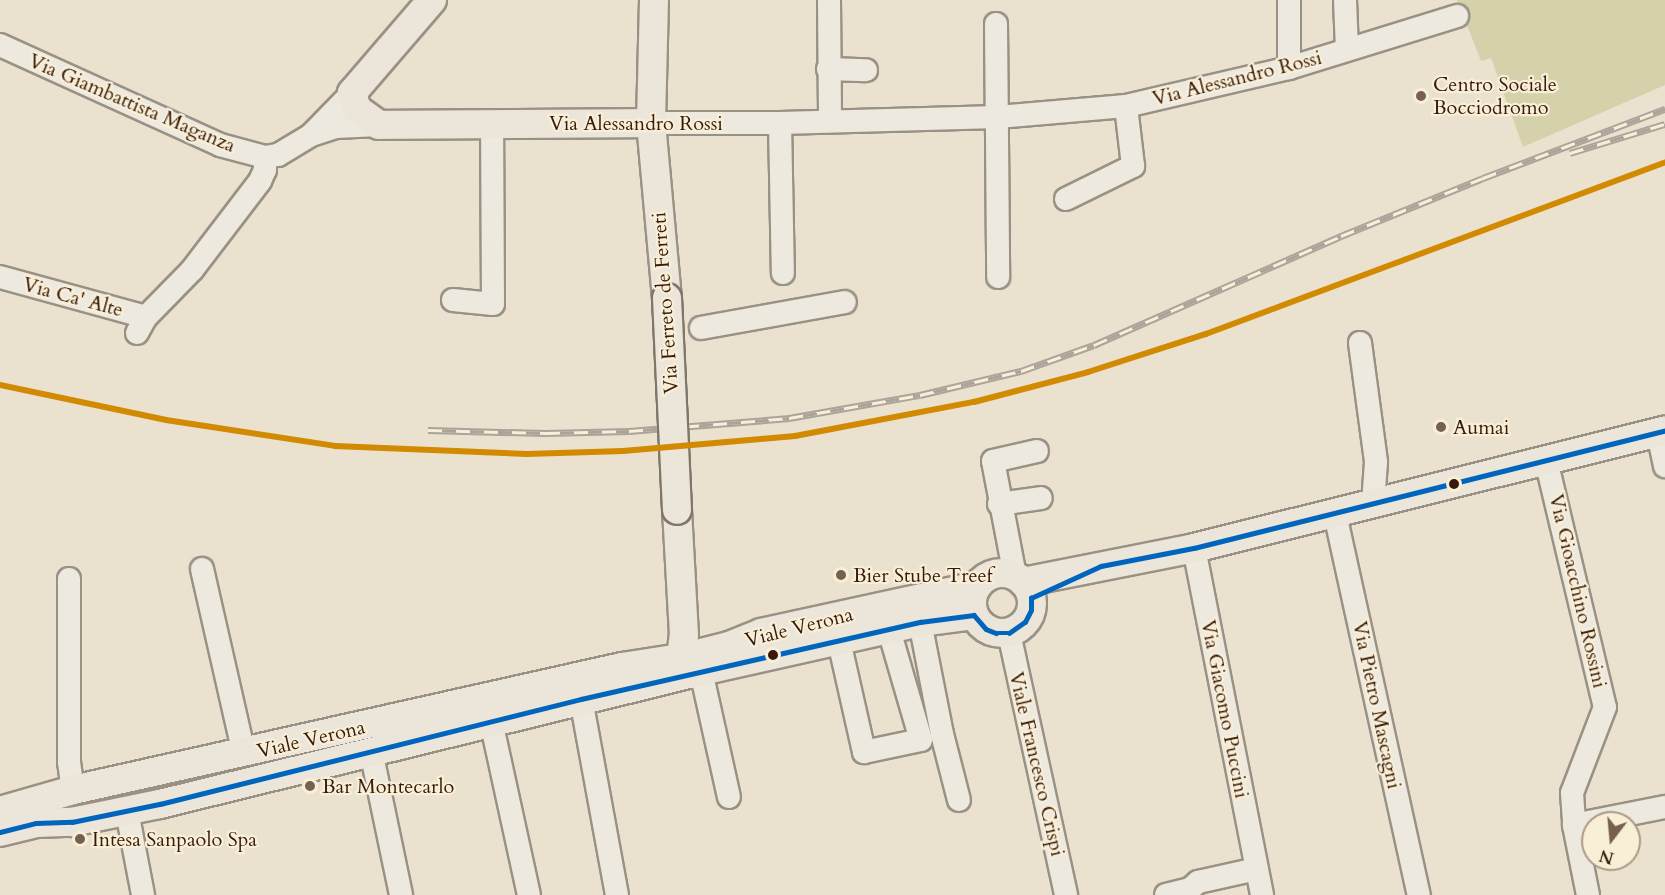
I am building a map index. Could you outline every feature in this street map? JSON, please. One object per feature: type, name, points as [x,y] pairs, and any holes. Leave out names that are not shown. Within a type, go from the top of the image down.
[{"type":"main road","points":[[379,125],[357,109],[352,93],[432,0]]},
{"type":"main road","name":"Via Ferreto de Ferreti","points":[[654,0],[651,123],[667,298],[684,635],[691,664]]},
{"type":"main road","name":"Via Alessandro Rossi","points":[[379,125],[651,123]]},
{"type":"main road","points":[[1023,585],[1031,610],[1025,622],[1009,633],[996,633],[986,629],[974,615],[972,602],[977,586],[991,575],[1023,585],[1101,566],[1194,548],[1662,432]]},
{"type":"main road","name":"Viale Verona","points":[[691,664],[761,633],[977,586]]},
{"type":"main road","name":"Via Ferreto de Ferreti","points":[[682,597],[690,628],[701,638],[761,633]]},
{"type":"main road","name":"Viale Verona","points":[[0,832],[36,823],[72,822],[160,804],[582,699],[624,678],[656,653],[666,642],[674,626],[682,597]]},
{"type":"main road","name":"Viale Verona","points":[[691,664],[838,641],[920,622],[974,615]]},
{"type":"main road","points":[[624,678],[671,673],[680,666],[691,664]]},
{"type":"main road","name":"Viale Verona","points":[[0,811],[73,790],[624,678]]},
{"type":"street","points":[[829,0],[830,121]]},
{"type":"street","points":[[1289,0],[1289,68]]},
{"type":"street","name":"Via Alessandro Rossi","points":[[1345,0],[1347,49]]},
{"type":"street","name":"Via Alessandro Rossi","points":[[651,123],[780,123],[998,117],[1126,106],[1289,68],[1457,16]]},
{"type":"street","points":[[996,24],[998,277]]},
{"type":"street","name":"Via Giambattista Maganza","points":[[0,45],[220,145],[265,158]]},
{"type":"street","points":[[828,69],[866,70]]},
{"type":"street","points":[[265,158],[287,151],[311,135],[352,93]]},
{"type":"street","name":"Via Alessandro Rossi","points":[[1066,200],[1133,166],[1126,106]]},
{"type":"street","points":[[780,123],[783,273]]},
{"type":"street","points":[[453,300],[493,304],[492,124]]},
{"type":"street","points":[[311,135],[336,127],[379,125]]},
{"type":"street","name":"Via Ca' Alte","points":[[0,277],[141,325],[192,270],[260,181],[265,170],[265,158]]},
{"type":"street","points":[[702,328],[845,303]]},
{"type":"street","points":[[1360,343],[1376,462],[1373,504]]},
{"type":"street","points":[[1662,432],[1665,466]]},
{"type":"street","points":[[1023,585],[999,504],[993,461],[1037,451]]},
{"type":"street","name":"Via Gioacchino Rossini","points":[[1546,460],[1605,707],[1572,793],[1574,825],[1588,895]]},
{"type":"street","points":[[999,504],[1041,498]]},
{"type":"street","name":"Via Pietro Mascagni","points":[[1335,514],[1419,895]]},
{"type":"street","name":"Via Giacomo Puccini","points":[[1194,548],[1262,895]]},
{"type":"street","points":[[202,569],[244,754]]},
{"type":"street","points":[[69,579],[69,762],[73,790]]},
{"type":"street","points":[[920,622],[942,734],[959,800]]},
{"type":"street","name":"Viale Verona","points":[[838,641],[864,752],[921,740],[889,630]]},
{"type":"street","name":"Viale Francesco Crispi","points":[[1009,633],[1066,895]]},
{"type":"street","points":[[691,664],[729,796]]},
{"type":"street","points":[[582,699],[617,895]]},
{"type":"street","points":[[491,721],[529,895]]},
{"type":"street","points":[[370,752],[401,895]]},
{"type":"street","points":[[1574,825],[1665,807]]},
{"type":"street","points":[[129,822],[143,895]]},
{"type":"street","points":[[1166,895],[1190,889],[1198,882],[1257,869]]},
{"type":"shaded area","points":[[1457,0],[1665,0],[1665,85],[1523,147],[1491,58],[1481,61]]},
{"type":"railway","points":[[428,430],[546,433],[629,431],[789,418],[920,395],[1021,371],[1094,345],[1341,236],[1483,178],[1665,109]]},
{"type":"railway","points":[[1570,153],[1665,124]]},
{"type":"transit line","points":[[0,385],[166,420],[335,446],[527,454],[623,451],[795,436],[974,402],[1088,372],[1206,334],[1665,162]]},
{"type":"transit line","points":[[0,832],[36,823],[72,822],[160,804],[581,699],[920,622],[974,615],[986,629],[996,633],[1009,633],[1025,622],[1031,610],[1031,598],[1101,566],[1194,548],[1665,431]]},
{"type":"place","name":"Centro Sociale Bocciodromo","points":[[1421,96]]},
{"type":"place","name":"Aumai","points":[[1441,427]]},
{"type":"place","name":"Bier Stube Treef","points":[[841,575]]},
{"type":"place","name":"Bar Montecarlo","points":[[310,786]]},
{"type":"place","name":"Intesa Sanpaolo Spa","points":[[80,839]]}]
